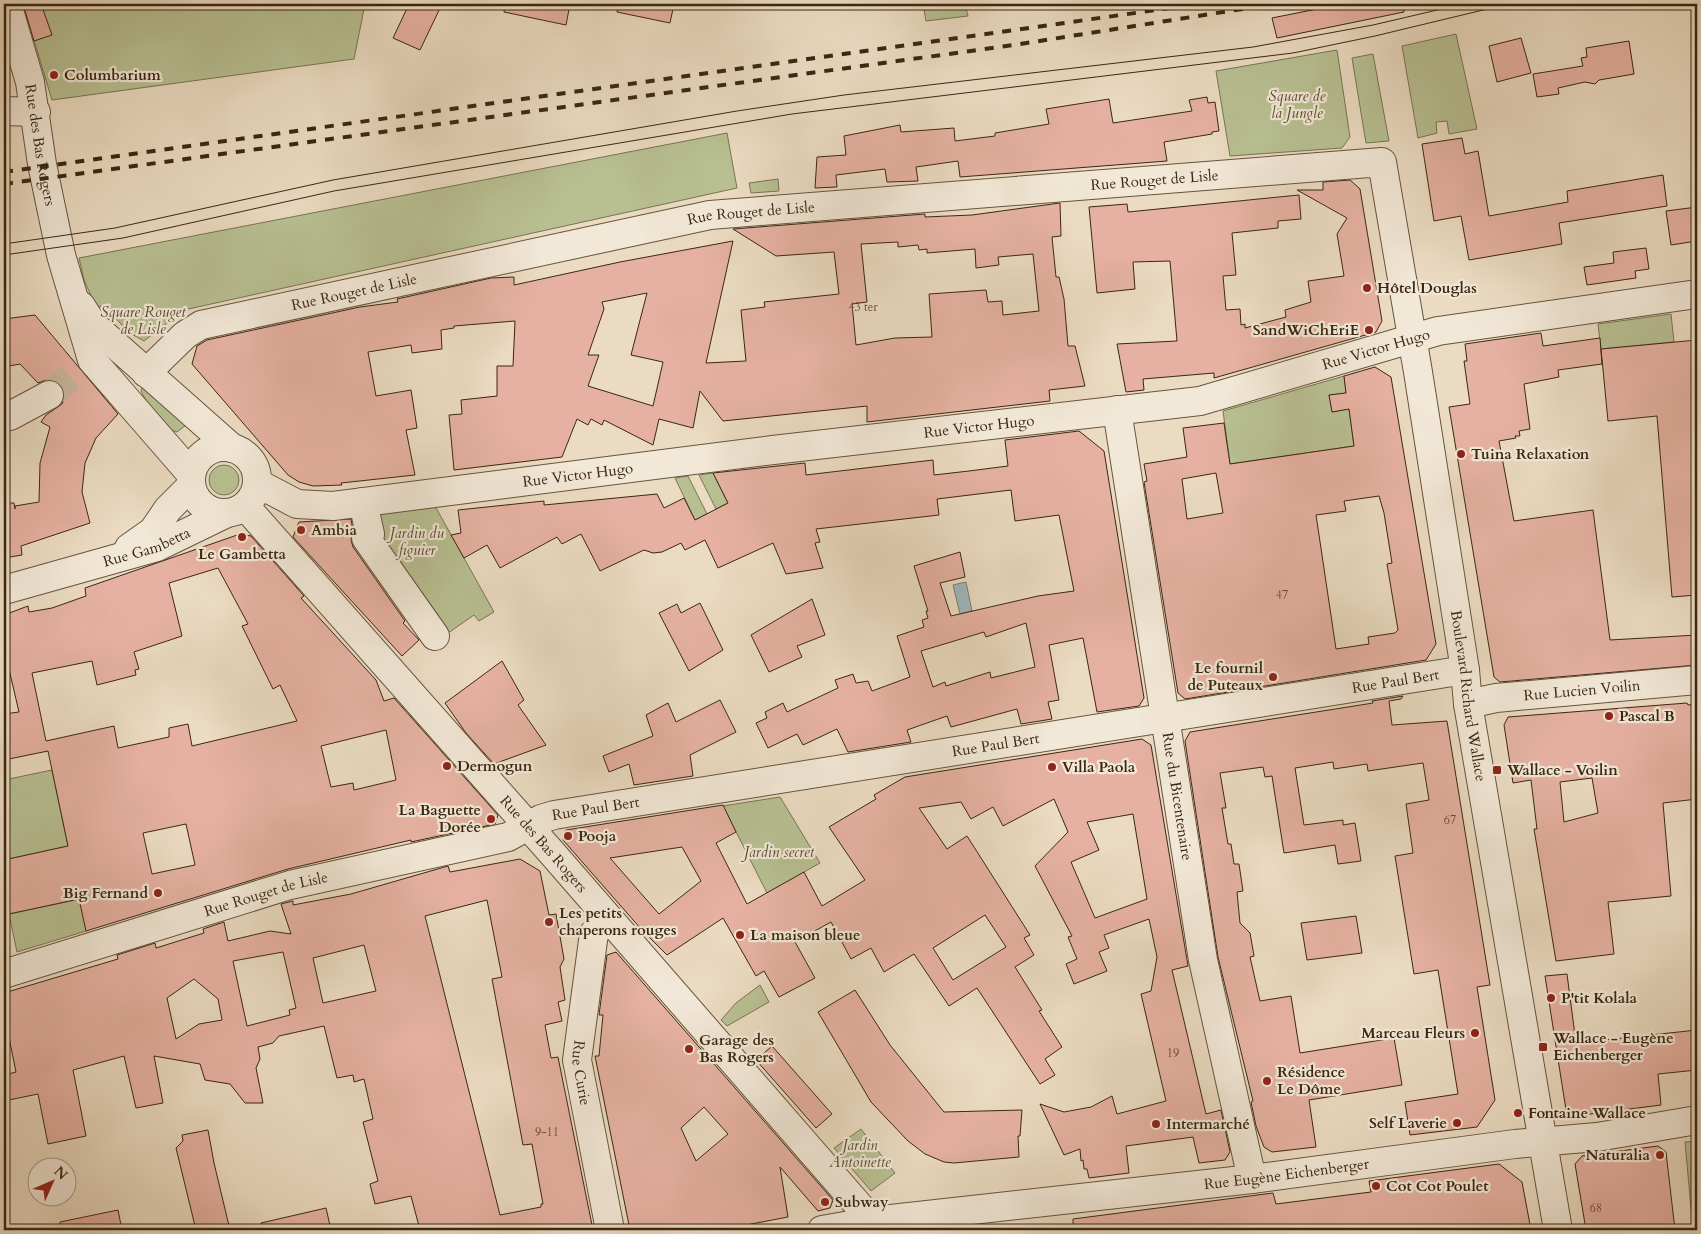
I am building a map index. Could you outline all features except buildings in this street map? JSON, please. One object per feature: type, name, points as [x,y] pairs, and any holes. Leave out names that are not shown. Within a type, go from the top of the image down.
[{"type":"street","name":"Rue des Bas Rogers","points":[[7,4],[30,82],[44,173],[87,364],[191,480]]},
{"type":"street","points":[[4,110],[36,112]]},
{"type":"street","name":"Boulevard Richard Wallace","points":[[1382,162],[1465,670],[1468,704],[1558,1230]]},
{"type":"street","name":"Rue Rouget de Lisle","points":[[146,372],[186,335],[202,325],[710,216],[1382,162]]},
{"type":"street","name":"Rue des Bas Rogers","points":[[70,287],[92,325],[232,448]]},
{"type":"street","name":"Rue Victor Hugo","points":[[242,501],[333,506],[773,450],[1200,401],[1438,330],[1697,294]]},
{"type":"street","points":[[4,417],[10,416],[49,395]]},
{"type":"street","name":"Rue du Bicentenaire","points":[[1117,410],[1203,960],[1252,1180]]},
{"type":"street","points":[[216,448],[232,448],[248,457],[256,474],[242,501],[207,509],[194,495],[191,480],[195,464],[202,456],[216,448]]},
{"type":"street","name":"Rue Gambetta","points":[[66,575],[134,546],[153,531],[191,480]]},
{"type":"street","name":"Rue des Bas Rogers","points":[[242,501],[530,827],[876,1226]]},
{"type":"street","name":"Rue Gambetta","points":[[4,590],[66,575],[157,547],[242,501]]},
{"type":"street","points":[[363,502],[370,534],[366,538],[435,636]]},
{"type":"street","name":"Rue Paul Bert","points":[[530,827],[541,819],[554,815],[1465,670]]},
{"type":"street","name":"Rue Lucien Voilin","points":[[1468,704],[1496,698],[1697,680]]},
{"type":"street","name":"Rue Rouget de Lisle","points":[[4,974],[290,885],[508,837],[530,827]]},
{"type":"street","name":"Rue Curie","points":[[608,919],[594,933],[577,1060],[610,1230]]},
{"type":"street","name":"Rue Eugène Eichenberger","points":[[822,1230],[876,1226],[1544,1142],[1598,1137],[1697,1120]]},
{"type":"green space","points":[[23,4],[365,4],[354,59],[52,100]]},
{"type":"green space","points":[[923,4],[965,4],[968,16],[926,21]]},
{"type":"green space","points":[[1456,34],[1477,129],[1449,134],[1447,121],[1436,122],[1437,133],[1418,138],[1402,46]]},
{"type":"green space","name":"Square de la Jungle","points":[[1337,50],[1350,137],[1342,148],[1230,156],[1216,71]]},
{"type":"green space","points":[[1373,54],[1389,141],[1366,143],[1352,58]]},
{"type":"green space","name":"Square Rouget de Lisle","points":[[727,133],[737,188],[184,310],[144,341],[128,332],[105,306],[96,307],[84,280],[79,258]]},
{"type":"green space","points":[[778,179],[779,191],[751,193],[749,183]]},
{"type":"green space","points":[[1671,314],[1674,342],[1601,349],[1598,324]]},
{"type":"green space","points":[[1344,376],[1346,393],[1329,395],[1332,412],[1349,409],[1354,446],[1230,464],[1223,411]]},
{"type":"green space","points":[[143,386],[186,425],[177,432],[167,426],[146,400],[141,390]]},
{"type":"green space","points":[[224,465],[230,466],[238,474],[238,486],[230,494],[224,495],[218,494],[210,486],[209,480],[210,474],[218,466]]},
{"type":"green space","points":[[713,473],[728,503],[716,509],[699,475]]},
{"type":"green space","points":[[688,476],[707,514],[695,520],[675,478]]},
{"type":"green space","name":"Jardin du figuier","points":[[435,506],[494,612],[479,621],[474,615],[441,638],[375,541],[370,513]]},
{"type":"green space","points":[[52,770],[68,846],[4,860],[4,780]]},
{"type":"green space","name":"Jardin secret","points":[[780,797],[820,863],[767,893],[723,806]]},
{"type":"green space","points":[[80,899],[86,931],[17,952],[9,914]]},
{"type":"green space","points":[[760,985],[769,1002],[727,1026],[721,1020],[736,1003]]},
{"type":"green space","name":"Jardin Antoinette","points":[[861,1129],[895,1173],[871,1191],[834,1148]]},
{"type":"green space","points":[[1697,1141],[1697,1230],[1693,1230],[1685,1142]]},
{"type":"water","points":[[966,582],[972,611],[960,614],[953,585]]},
{"type":"tunnel","points":[[49,395],[82,368]]},
{"type":"tram line","points":[[4,244],[115,228],[333,180],[737,111],[844,95],[1253,47],[1373,25],[1463,4]]},
{"type":"tram line","points":[[4,255],[123,238],[334,191],[792,114],[1293,53],[1375,36],[1508,4]]},
{"type":"railway","points":[[4,172],[1199,4]]},
{"type":"railway","points":[[4,184],[1014,45],[1274,4]]},
{"type":"place","name":"Columbarium","points":[[54,75]]},
{"type":"place","name":"Hôtel Douglas","points":[[1367,288]]},
{"type":"place","name":"SandWiChEriE","points":[[1369,330]]},
{"type":"place","name":"Tuina Relaxation","points":[[1461,454]]},
{"type":"place","name":"Ambia","points":[[301,530]]},
{"type":"place","name":"Le Gambetta","points":[[242,537]]},
{"type":"place","name":"Le fournil de Puteaux","points":[[1273,677]]},
{"type":"place","name":"Pascal B","points":[[1609,716]]},
{"type":"place","name":"Dermogun","points":[[447,766]]},
{"type":"place","name":"Villa Paola","points":[[1052,767]]},
{"type":"place","name":"Wallace - Voilin","points":[[1497,770]]},
{"type":"place","name":"La Baguette Dorée","points":[[491,819]]},
{"type":"place","name":"Pooja","points":[[568,836]]},
{"type":"place","name":"Big Fernand","points":[[158,893]]},
{"type":"place","name":"Les petits chaperons rouges","points":[[549,922]]},
{"type":"place","name":"La maison bleue","points":[[740,935]]},
{"type":"place","name":"P'tit Kolala","points":[[1551,998]]},
{"type":"place","name":"Marceau Fleurs","points":[[1475,1033]]},
{"type":"place","name":"Wallace - Eugène Eichenberger","points":[[1543,1047]]},
{"type":"place","name":"Garage des Bas Rogers","points":[[689,1049]]},
{"type":"place","name":"Résidence Le Dôme","points":[[1267,1081]]},
{"type":"place","name":"Fontaine Wallace","points":[[1518,1113]]},
{"type":"place","name":"Self Laverie","points":[[1457,1123]]},
{"type":"place","name":"Intermarché","points":[[1156,1124]]},
{"type":"place","name":"Naturalia","points":[[1660,1155]]},
{"type":"place","name":"Cot Cot Poulet","points":[[1376,1186]]},
{"type":"place","name":"Subway","points":[[825,1202]]}]
